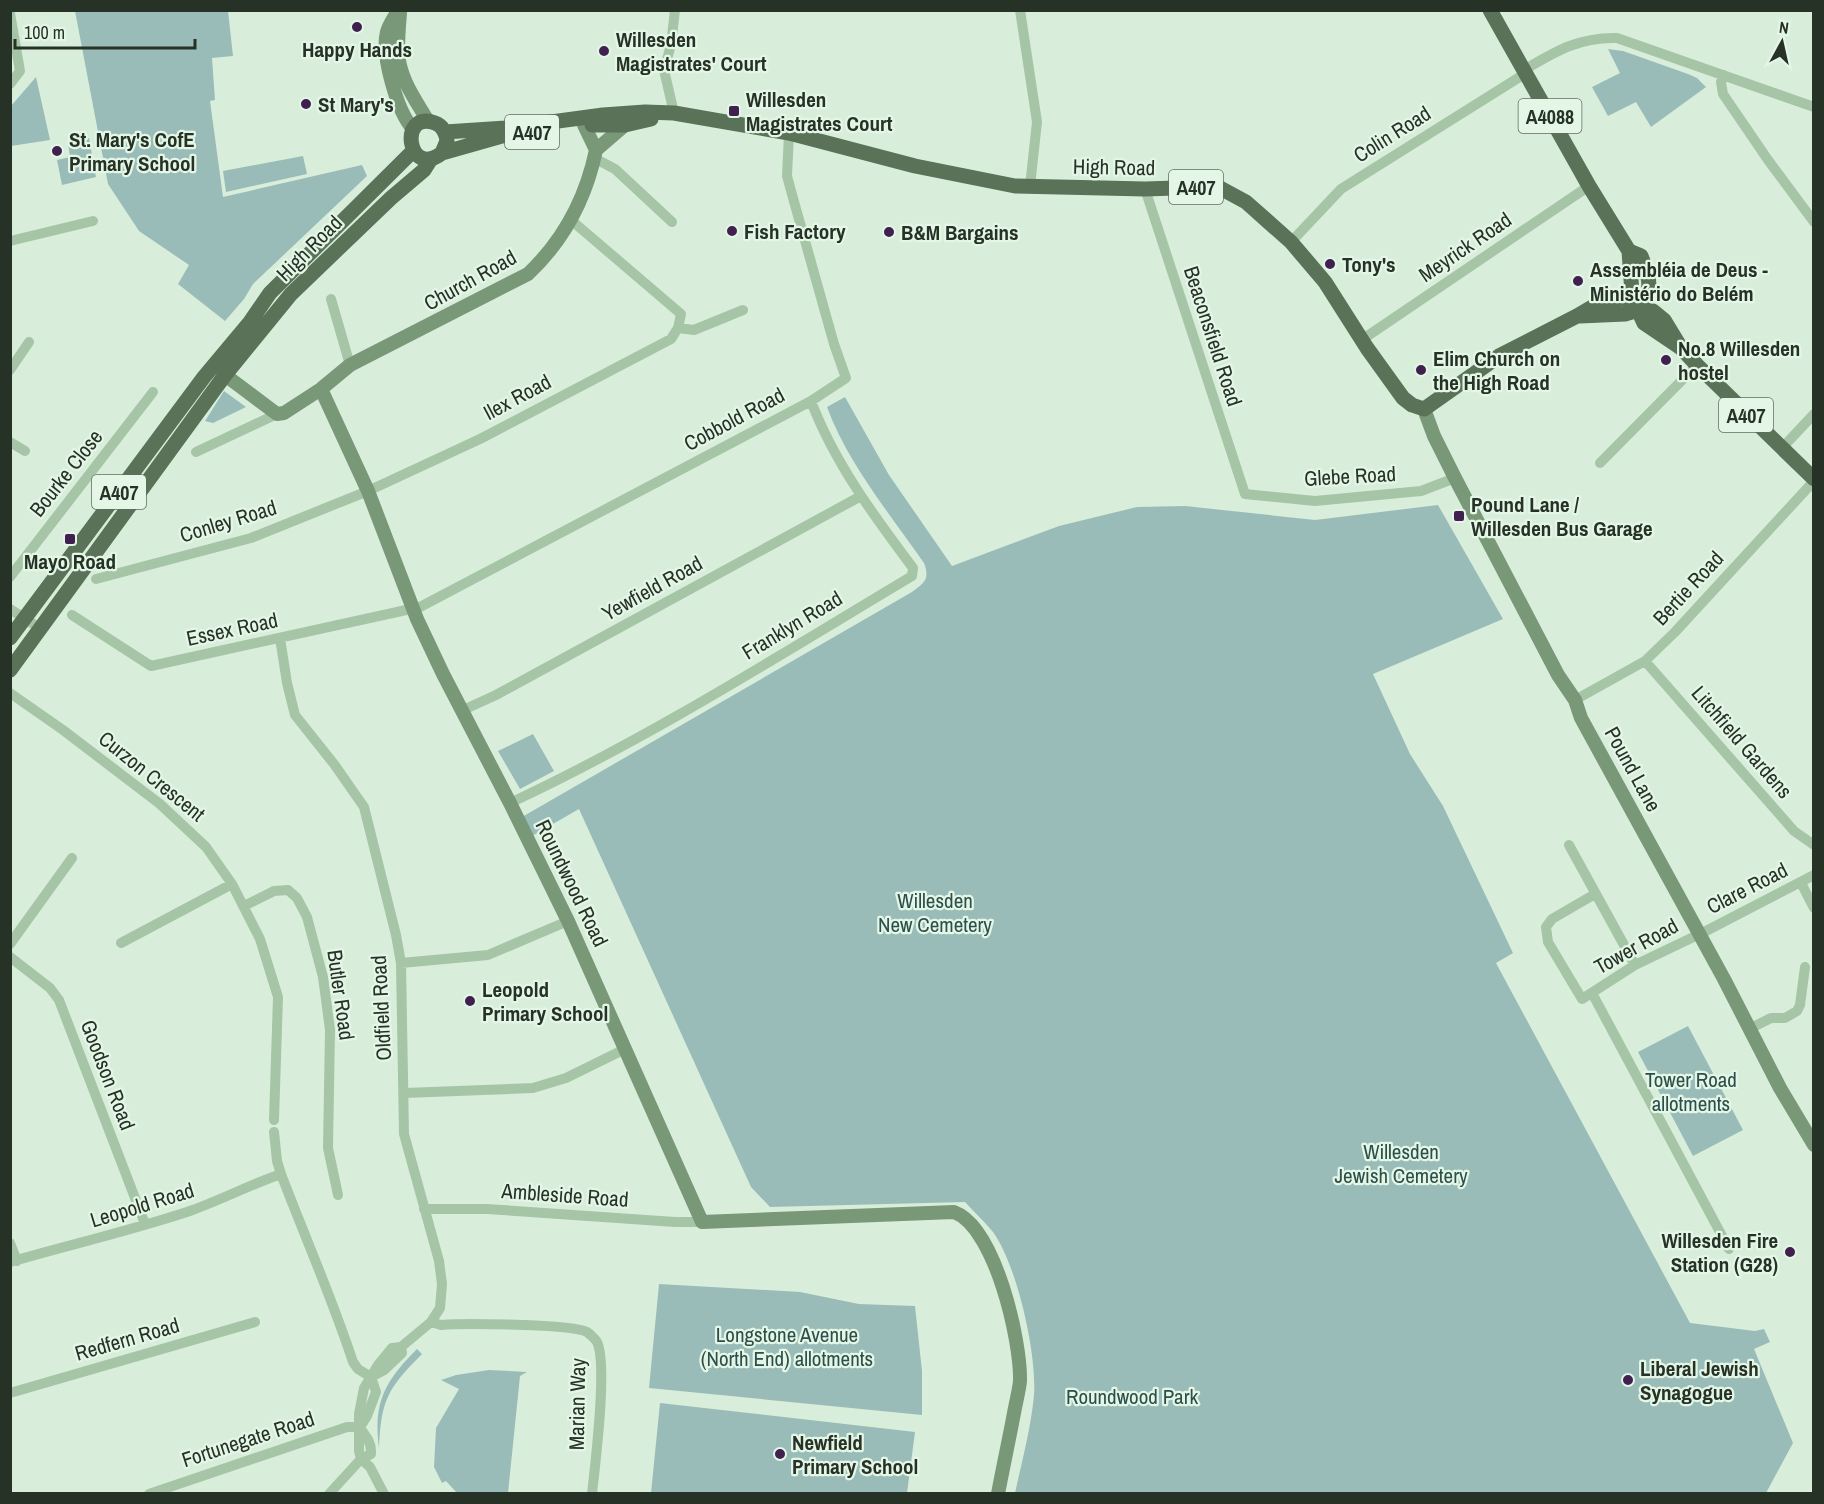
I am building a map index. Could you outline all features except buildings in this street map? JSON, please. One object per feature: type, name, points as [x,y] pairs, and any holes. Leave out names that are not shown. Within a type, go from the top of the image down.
[{"type":"main road","name":"A4088","points":[[1490,10],[1589,186],[1629,250],[1641,256],[1648,282],[1648,295],[1638,310]]},
{"type":"main road","name":"High Road","points":[[219,370],[291,294],[391,198],[424,170],[436,156],[506,135],[584,125],[645,112],[674,113],[789,132],[965,177],[1015,186],[1222,189],[1246,202],[1291,242],[1325,282],[1367,348],[1403,398],[1412,405],[1424,409]]},
{"type":"main road","name":"High Road","points":[[446,132],[603,120],[625,125],[674,113]]},
{"type":"main road","points":[[423,122],[439,124],[446,132],[447,146],[436,156],[421,157],[413,151],[410,138],[413,129],[423,122]]},
{"type":"main road","name":"High Road","points":[[219,370],[274,289],[413,151]]},
{"type":"main road","points":[[1424,409],[1500,356],[1577,316],[1625,314],[1638,310]]},
{"type":"main road","name":"A407","points":[[1638,310],[1653,311],[1664,320],[1682,348],[1697,365],[1814,480]]},
{"type":"main road","name":"A407","points":[[10,638],[219,370]]},
{"type":"main road","name":"A407","points":[[10,670],[41,630],[219,370]]},
{"type":"street","points":[[399,10],[398,52],[401,72],[408,89],[429,121]]},
{"type":"street","points":[[399,10],[387,32],[387,60],[394,90],[407,122],[413,129]]},
{"type":"street","points":[[674,113],[664,70],[671,45],[675,10]]},
{"type":"street","points":[[1020,10],[1037,122],[1030,186]]},
{"type":"street","points":[[10,13],[20,71],[10,84]]},
{"type":"street","name":"Colin Road","points":[[1291,242],[1341,189],[1525,71],[1564,47],[1582,40],[1599,37],[1617,38],[1814,107]]},
{"type":"street","points":[[1724,75],[1721,82],[1723,93],[1768,160],[1814,222]]},
{"type":"street","name":"Church Road","points":[[195,452],[277,414],[284,413],[321,389],[350,365],[528,274],[547,257],[572,220],[582,199],[603,120]]},
{"type":"street","points":[[584,125],[595,154],[615,169],[672,222]]},
{"type":"street","points":[[595,154],[625,125]]},
{"type":"street","name":"Cobbold Road","points":[[413,609],[811,401],[846,378],[792,198],[788,176],[789,132]]},
{"type":"street","name":"Meyrick Road","points":[[1363,339],[1589,186]]},
{"type":"street","name":"Beaconsfield Road","points":[[1145,189],[1245,494]]},
{"type":"street","points":[[572,220],[681,314],[678,328],[694,330],[743,310]]},
{"type":"street","points":[[10,241],[93,221]]},
{"type":"street","points":[[331,299],[350,365]]},
{"type":"street","name":"Ilex Road","points":[[368,491],[480,439],[671,339],[678,328]]},
{"type":"street","points":[[10,370],[29,342]]},
{"type":"street","points":[[1600,463],[1697,365]]},
{"type":"street","points":[[219,370],[277,414]]},
{"type":"street","name":"Roundwood Road","points":[[321,389],[368,491],[413,609],[461,711],[510,803],[568,921],[702,1222]]},
{"type":"street","name":"Bourke Close","points":[[10,577],[153,392]]},
{"type":"street","name":"Franklyn Road","points":[[510,803],[549,785],[632,740],[912,576],[913,568],[861,496],[820,423],[811,401]]},
{"type":"street","name":"Pound Lane","points":[[1424,409],[1434,436],[1455,478],[1558,675],[1575,700],[1581,718],[1780,1088],[1814,1145]]},
{"type":"street","points":[[1782,449],[1814,414]]},
{"type":"street","points":[[10,442],[25,451]]},
{"type":"street","name":"Glebe Road","points":[[1245,494],[1315,501],[1421,491],[1455,478]]},
{"type":"street","name":"Bertie Road","points":[[1575,700],[1645,661],[1675,632],[1814,480]]},
{"type":"street","name":"Conley Road","points":[[96,579],[251,538],[368,491]]},
{"type":"street","name":"Yewfield Road","points":[[461,711],[496,695],[861,496]]},
{"type":"street","points":[[10,609],[41,630]]},
{"type":"street","name":"Essex Road","points":[[72,615],[151,666],[413,609]]},
{"type":"street","name":"Oldfield Road","points":[[279,638],[295,715],[364,807],[401,963],[404,1134],[439,1261],[442,1284],[440,1308],[431,1322],[401,1347],[392,1348],[371,1377]]},
{"type":"street","name":"Litchfield Gardens","points":[[1645,661],[1794,831],[1814,845]]},
{"type":"street","name":"Curzon Crescent","points":[[10,693],[160,804],[206,847],[232,884],[260,939],[278,997],[274,1120]]},
{"type":"street","points":[[1569,845],[1635,965]]},
{"type":"street","points":[[10,945],[72,858]]},
{"type":"street","name":"Clare Road","points":[[1699,934],[1814,875]]},
{"type":"street","points":[[1800,883],[1814,909]]},
{"type":"street","points":[[121,943],[232,884]]},
{"type":"street","name":"Butler Road","points":[[244,906],[274,891],[288,890],[297,898],[308,917],[323,976],[330,1030],[328,1148],[338,1195]]},
{"type":"street","points":[[1587,996],[1548,942],[1546,927],[1552,919],[1595,894]]},
{"type":"street","points":[[401,963],[488,955],[568,921]]},
{"type":"street","name":"Tower Road","points":[[1699,934],[1635,965],[1587,996],[1729,1249]]},
{"type":"street","name":"Goodson Road","points":[[10,957],[50,988],[59,1000],[145,1224]]},
{"type":"street","points":[[1749,1029],[1771,1018],[1785,1018],[1797,1011],[1800,1005],[1805,967]]},
{"type":"street","points":[[405,1093],[533,1088],[566,1077],[625,1049]]},
{"type":"street","points":[[274,1132],[277,1161],[281,1174],[310,1251],[333,1302],[353,1362],[358,1369],[371,1377],[364,1388],[360,1414],[360,1427],[372,1448],[371,1454],[362,1459],[329,1494]]},
{"type":"street","name":"Leopold Road","points":[[14,1261],[91,1241],[205,1206],[242,1188],[281,1174]]},
{"type":"street","name":"Ambleside Road","points":[[424,1209],[487,1209],[702,1222]]},
{"type":"street","points":[[702,1222],[954,1212],[970,1222],[988,1247],[1001,1280],[1017,1349],[1020,1382],[998,1494]]},
{"type":"street","points":[[10,1243],[14,1261]]},
{"type":"street","name":"Redfern Road","points":[[10,1393],[255,1322]]},
{"type":"street","name":"Marian Way","points":[[431,1322],[441,1325],[548,1326],[586,1331],[597,1342],[600,1368],[599,1421],[592,1494]]},
{"type":"street","name":"Fortunegate Road","points":[[149,1494],[347,1427],[360,1427]]},
{"type":"street","points":[[362,1459],[370,1467],[384,1494]]},
{"type":"green space","points":[[75,11],[228,11],[233,56],[212,58],[215,100],[210,101],[223,197],[362,165],[367,176],[253,284],[244,299],[225,321],[178,284],[189,265],[139,231],[108,184]]},
{"type":"green space","points":[[1608,49],[1623,51],[1688,74],[1697,78],[1706,87],[1651,127],[1636,102],[1608,116],[1592,87],[1620,73]]},
{"type":"green space","points":[[36,77],[50,140],[11,146],[11,106]]},
{"type":"green space","points":[[89,138],[96,177],[62,185],[57,160],[70,157],[68,143]]},
{"type":"green space","points":[[303,156],[307,174],[226,192],[223,171]]},
{"type":"green space","points":[[224,391],[246,407],[213,423],[205,421]]},
{"type":"green space","points":[[845,397],[889,475],[952,566],[1059,526],[1137,507],[1185,506],[1315,520],[1438,505],[1503,619],[1373,674],[1410,754],[1443,806],[1513,953],[1496,963],[1690,1323],[1755,1331],[1764,1329],[1770,1342],[1754,1349],[1793,1443],[1766,1493],[1015,1493],[1033,1407],[1034,1378],[1024,1310],[1010,1266],[990,1228],[965,1202],[770,1207],[751,1187],[579,809],[532,836],[522,817],[912,592],[923,583],[926,577],[924,563],[846,449],[827,407]]},
{"type":"green space","points":[[533,734],[554,771],[520,789],[498,751]]},
{"type":"green space","name":"Tower Road allotments","points":[[1688,1026],[1743,1130],[1693,1156],[1638,1052]]},
{"type":"green space","name":"Longstone Avenue (North End) allotments","points":[[659,1284],[800,1292],[859,1304],[915,1306],[922,1371],[922,1415],[649,1388]]},
{"type":"green space","points":[[417,1349],[422,1354],[401,1376],[388,1396],[382,1418],[379,1448],[378,1418],[384,1393],[389,1382]]},
{"type":"green space","points":[[489,1370],[527,1372],[520,1376],[508,1493],[457,1493],[446,1481],[442,1483],[434,1467],[436,1428],[459,1389],[441,1380],[456,1375]]},
{"type":"green space","name":"Newfield Primary School","points":[[660,1403],[915,1432],[907,1493],[651,1493]]},
{"type":"place","name":"Happy Hands","points":[[357,27]]},
{"type":"place","name":"Willesden Magistrates' Court","points":[[604,51]]},
{"type":"place","name":"St Mary's","points":[[306,104]]},
{"type":"place","name":"Willesden Magistrates Court","points":[[734,111]]},
{"type":"place","name":"St. Mary's CofE Primary School","points":[[57,151]]},
{"type":"place","name":"Fish Factory","points":[[732,231]]},
{"type":"place","name":"B&M Bargains","points":[[889,232]]},
{"type":"place","name":"Tony's","points":[[1330,264]]},
{"type":"place","name":"Assembléia de Deus - Ministério do Belém","points":[[1578,281]]},
{"type":"place","name":"No.8 Willesden hostel","points":[[1666,360]]},
{"type":"place","name":"Elim Church on the High Road","points":[[1421,370]]},
{"type":"place","name":"Pound Lane / Willesden Bus Garage","points":[[1459,516]]},
{"type":"place","name":"Mayo Road","points":[[70,539]]},
{"type":"place","name":"Leopold Primary School","points":[[470,1001]]},
{"type":"place","name":"Willesden Fire Station (G28)","points":[[1790,1252]]},
{"type":"place","name":"Liberal Jewish Synagogue","points":[[1628,1380]]},
{"type":"place","name":"Newfield Primary School","points":[[780,1454]]},
{"type":"park label","name":"Willesden New Cemetery","points":[[935,912]]},
{"type":"park label","name":"Willesden Jewish Cemetery","points":[[1401,1163]]},
{"type":"park label","name":"Roundwood Park","points":[[1132,1396]]}]
